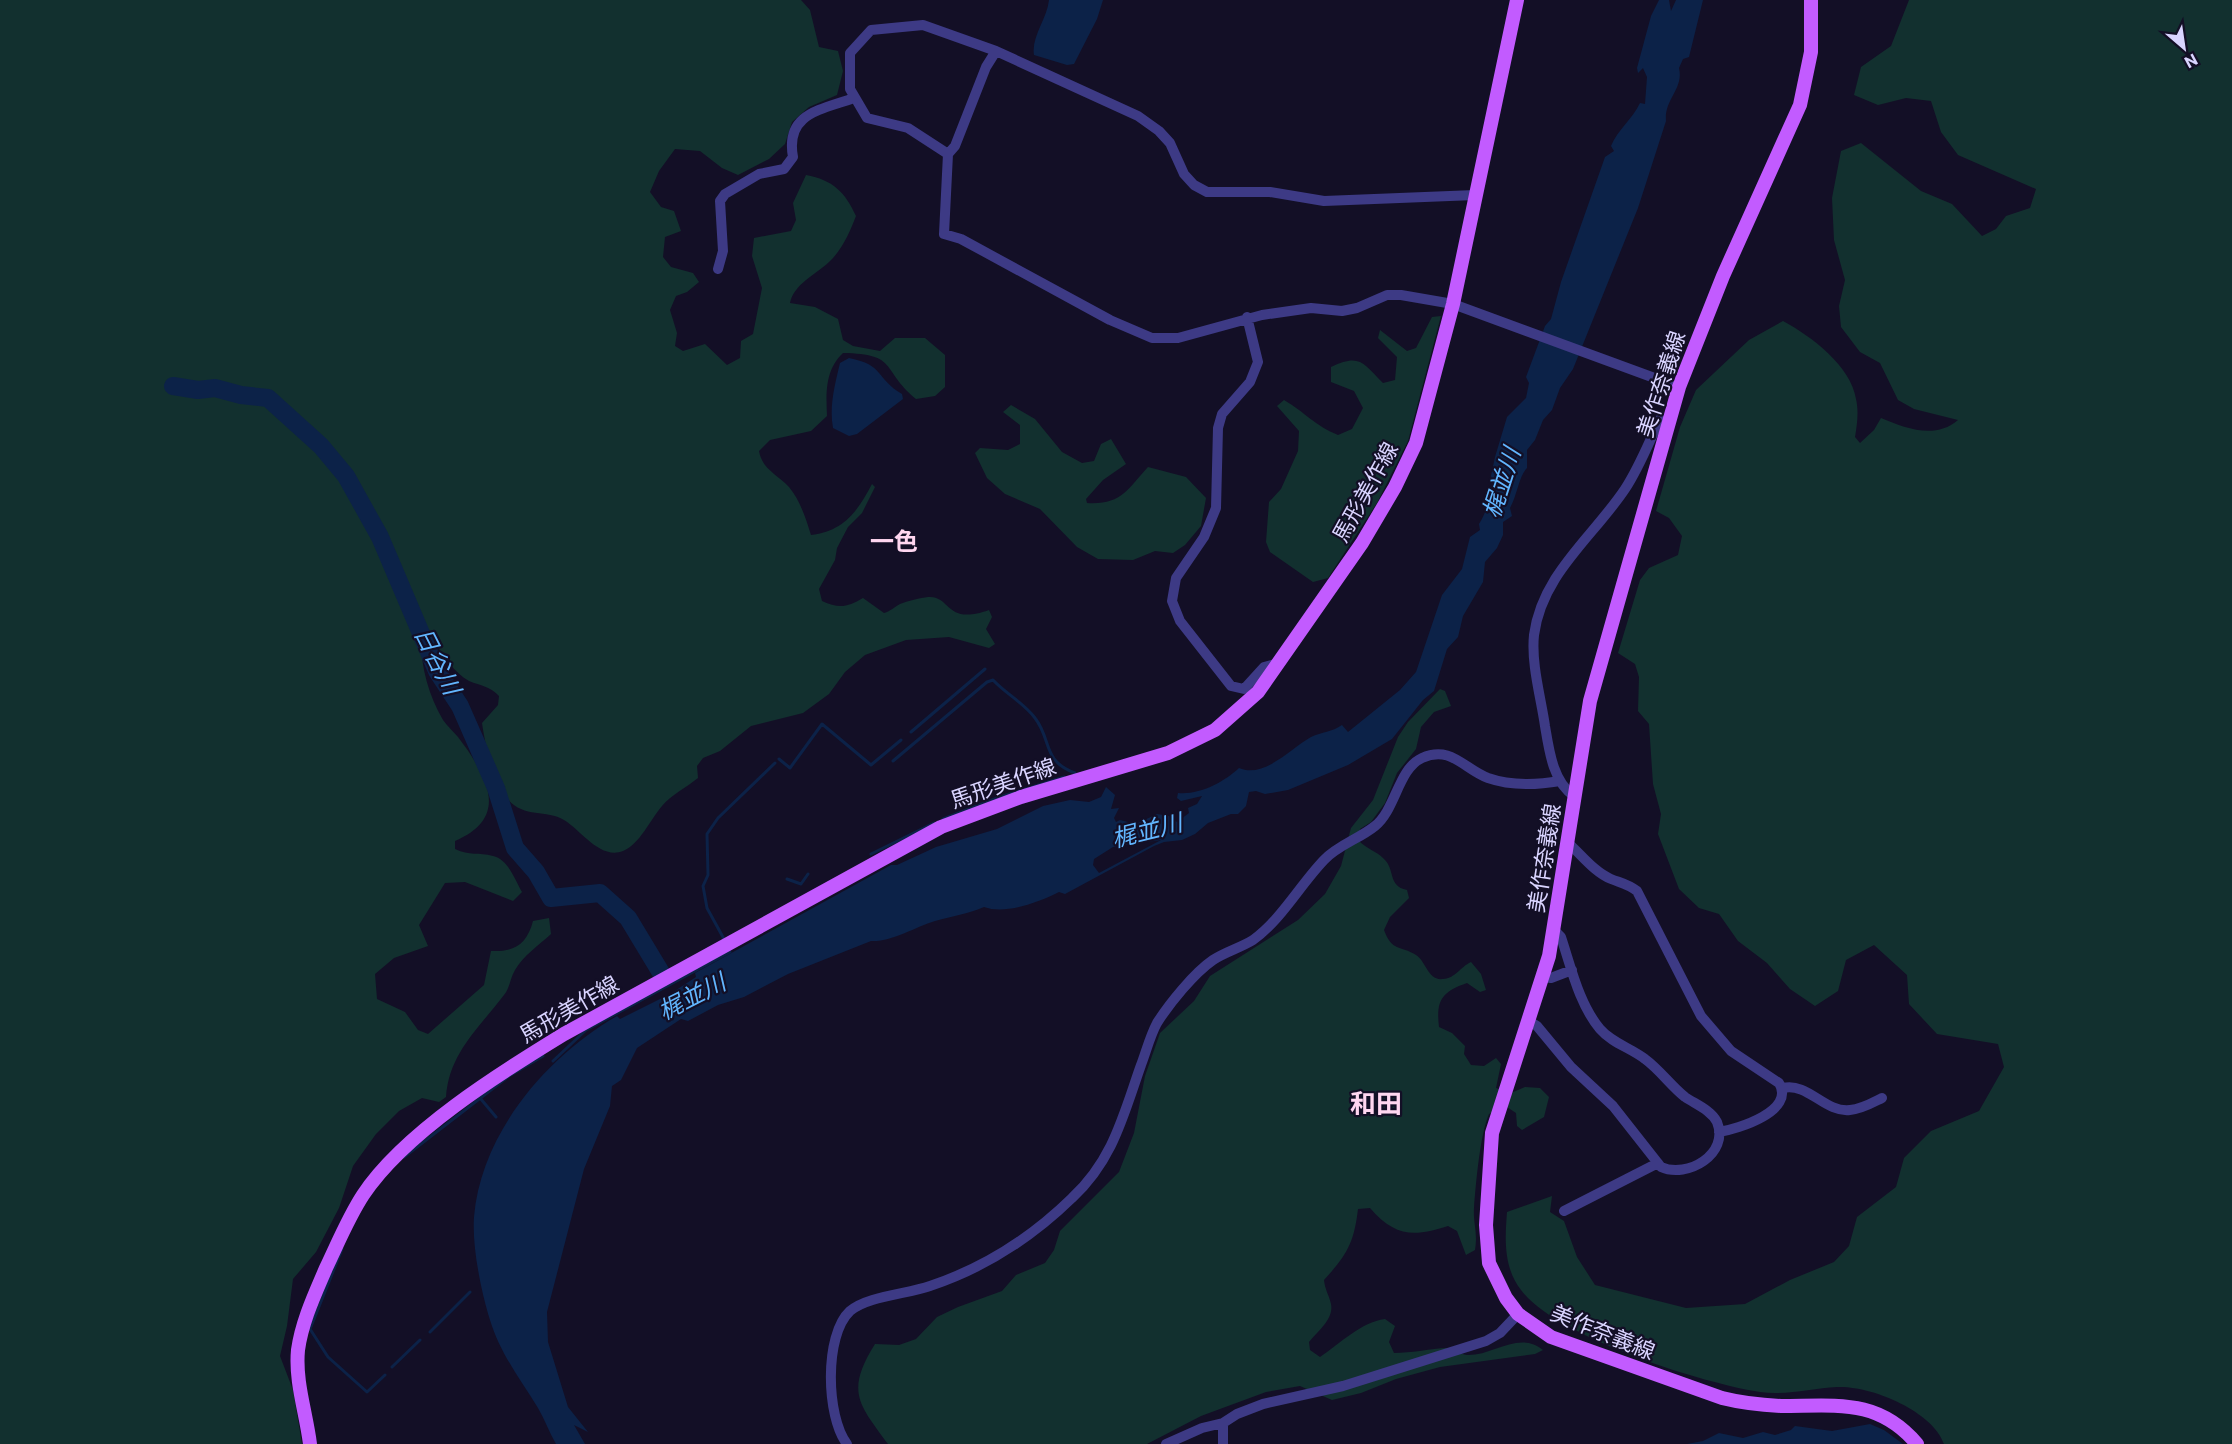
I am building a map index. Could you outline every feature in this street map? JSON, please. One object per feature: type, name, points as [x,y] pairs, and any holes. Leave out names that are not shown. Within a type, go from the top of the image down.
[{"type":"main road","name":"馬形美作線","points":[[310,1444],[297,1371],[298,1349],[306,1317],[348,1221],[363,1195],[382,1170],[416,1138],[499,1076],[564,1034],[905,845],[976,812],[1143,762],[1190,744],[1238,712],[1280,663],[1362,543],[1395,487],[1416,443],[1453,304],[1517,0]]},
{"type":"main road","name":"美作奈義線","points":[[1811,0],[1811,52],[1800,105],[1723,276],[1679,387],[1590,700],[1554,930],[1543,977],[1492,1133],[1486,1225],[1489,1263],[1494,1278],[1518,1314],[1531,1325],[1568,1344],[1722,1398],[1747,1404],[1851,1406],[1879,1413],[1904,1428],[1917,1444]]},
{"type":"street","points":[[948,154],[908,128],[867,118],[854,98],[848,75],[850,53],[867,33],[877,27],[923,25],[996,51],[1059,82],[1138,116],[1159,130],[1170,143],[1185,174],[1194,185],[1207,192],[1270,192],[1324,201],[1475,195]]},
{"type":"street","points":[[996,51],[986,67],[955,146],[948,154],[944,234],[961,239],[1142,336],[1168,340],[1228,326],[1247,317],[1311,308],[1342,311],[1357,309],[1387,296],[1401,295],[1453,304],[1679,387]]},
{"type":"street","points":[[718,268],[723,251],[720,201],[725,194],[759,174],[784,169],[793,158],[791,136],[797,123],[815,112],[854,98]]},
{"type":"street","points":[[1247,317],[1258,362],[1250,382],[1222,414],[1218,428],[1216,508],[1204,537],[1176,578],[1172,601],[1180,621],[1232,686],[1244,689],[1264,667],[1280,663]]},
{"type":"street","points":[[1574,796],[1560,781],[1546,729],[1534,656],[1534,636],[1539,615],[1547,594],[1563,566],[1625,488],[1660,419],[1669,422]]},
{"type":"street","points":[[847,1444],[836,1425],[831,1385],[836,1344],[844,1318],[859,1305],[927,1287],[980,1266],[1034,1231],[1089,1182],[1114,1143],[1150,1040],[1166,1012],[1203,967],[1215,958],[1252,940],[1267,926],[1334,850],[1376,825],[1411,767],[1420,759],[1444,754],[1452,755],[1485,777],[1497,780],[1517,784],[1560,781]]},
{"type":"street","points":[[1568,842],[1598,871],[1611,879],[1629,884],[1637,891],[1701,1016],[1731,1051],[1783,1088],[1782,1097],[1765,1116],[1740,1128],[1719,1132]]},
{"type":"street","points":[[1529,1021],[1537,1026],[1571,1067],[1612,1106],[1658,1163],[1669,1171],[1684,1170],[1695,1166],[1717,1147],[1719,1132],[1717,1123],[1708,1112],[1680,1092],[1644,1058],[1601,1030],[1581,997],[1561,937],[1554,930]]},
{"type":"street","points":[[1543,977],[1551,978],[1572,970]]},
{"type":"street","points":[[1783,1088],[1797,1088],[1833,1108],[1847,1111],[1882,1098]]},
{"type":"street","points":[[1564,1210],[1658,1163]]},
{"type":"street","points":[[1166,1444],[1202,1428],[1223,1423],[1237,1414],[1263,1404],[1343,1386],[1486,1341],[1500,1333],[1518,1314]]},
{"type":"street","points":[[1223,1423],[1223,1444]]},
{"type":"green space","points":[[0,0],[801,0],[810,10],[819,47],[838,51],[843,71],[837,95],[809,107],[792,122],[785,144],[769,159],[738,175],[722,168],[700,151],[675,149],[659,171],[650,192],[661,207],[674,211],[681,231],[665,237],[663,257],[671,267],[693,273],[699,282],[687,292],[676,296],[670,310],[677,333],[675,346],[683,351],[705,344],[727,365],[740,358],[741,341],[753,334],[762,288],[752,256],[754,238],[791,231],[796,220],[793,203],[806,175],[824,180],[837,188],[856,216],[838,252],[800,285],[790,303],[815,307],[838,319],[843,340],[853,346],[880,351],[895,338],[925,338],[945,355],[945,387],[935,396],[916,399],[881,360],[873,356],[843,353],[830,374],[827,390],[827,416],[811,431],[770,440],[759,451],[763,462],[789,487],[796,498],[811,535],[822,533],[841,524],[855,511],[872,484],[875,487],[862,513],[848,527],[837,548],[835,560],[819,589],[822,601],[843,606],[863,598],[884,613],[903,603],[928,597],[941,600],[951,609],[964,614],[989,610],[992,617],[986,629],[995,644],[989,648],[949,637],[906,640],[865,655],[845,672],[829,694],[803,713],[751,726],[720,751],[703,758],[697,766],[698,778],[666,802],[629,848],[615,853],[606,851],[591,843],[564,820],[527,811],[512,804],[501,790],[493,772],[482,723],[498,705],[499,696],[489,688],[469,681],[458,673],[434,641],[421,640],[424,671],[434,701],[443,720],[477,765],[488,794],[488,807],[483,820],[473,831],[455,841],[455,849],[488,855],[503,861],[522,892],[513,901],[465,882],[445,883],[419,925],[428,946],[394,958],[375,974],[377,999],[405,1012],[418,1030],[428,1034],[484,985],[491,951],[507,950],[519,945],[527,936],[533,921],[549,918],[551,934],[518,965],[506,992],[459,1054],[448,1081],[446,1097],[439,1102],[422,1098],[399,1111],[376,1134],[353,1166],[339,1208],[316,1252],[293,1279],[287,1326],[280,1356],[293,1390],[302,1444],[0,1444]]},
{"type":"green space","points":[[1909,0],[2232,0],[2232,1444],[1944,1444],[1938,1432],[1914,1411],[1899,1402],[1866,1390],[1837,1387],[1789,1392],[1760,1392],[1703,1379],[1597,1341],[1539,1308],[1521,1290],[1508,1262],[1507,1212],[1552,1196],[1550,1212],[1564,1221],[1577,1257],[1595,1285],[1686,1308],[1745,1304],[1790,1280],[1834,1262],[1849,1246],[1857,1217],[1896,1187],[1904,1158],[1931,1131],[1979,1111],[2004,1067],[1998,1044],[1937,1034],[1909,1004],[1907,975],[1874,945],[1846,960],[1838,991],[1815,1006],[1790,989],[1767,963],[1738,941],[1719,914],[1699,908],[1679,889],[1658,834],[1661,814],[1653,784],[1649,724],[1638,711],[1639,677],[1635,664],[1618,653],[1640,580],[1649,568],[1678,555],[1682,536],[1669,518],[1656,511],[1680,427],[1696,390],[1749,340],[1783,321],[1806,335],[1828,353],[1853,387],[1857,409],[1855,437],[1860,443],[1874,430],[1881,418],[1910,428],[1930,431],[1940,430],[1958,420],[1914,409],[1898,400],[1880,363],[1860,352],[1841,327],[1839,306],[1845,280],[1834,240],[1832,198],[1841,151],[1861,143],[1921,191],[1952,204],[1982,236],[1996,229],[2006,216],[2030,208],[2036,189],[1958,155],[1941,132],[1931,101],[1906,98],[1878,105],[1854,95],[1861,67],[1891,46]]},
{"type":"green space","points":[[1441,316],[1408,441],[1377,503],[1328,578],[1313,582],[1270,552],[1266,542],[1269,502],[1281,489],[1298,451],[1299,431],[1277,406],[1284,400],[1338,435],[1352,429],[1363,408],[1354,391],[1331,382],[1331,367],[1349,361],[1360,362],[1383,383],[1395,380],[1397,357],[1378,338],[1380,330],[1407,351],[1416,348],[1432,317]]},
{"type":"green space","points":[[1011,405],[1035,419],[1062,452],[1082,463],[1094,461],[1101,444],[1111,439],[1126,464],[1103,480],[1086,499],[1087,503],[1116,499],[1148,467],[1186,477],[1206,498],[1201,526],[1185,545],[1173,553],[1155,551],[1133,560],[1098,559],[1077,547],[1040,509],[1005,494],[987,478],[975,453],[980,448],[1008,450],[1020,444],[1020,425],[1003,412]]},
{"type":"green space","points":[[1440,689],[1445,691],[1451,706],[1434,712],[1421,727],[1416,749],[1397,773],[1385,803],[1371,822],[1360,829],[1359,841],[1387,862],[1394,881],[1407,890],[1409,898],[1390,917],[1384,930],[1390,942],[1416,955],[1438,979],[1451,977],[1471,962],[1481,974],[1486,990],[1480,992],[1467,983],[1451,990],[1442,999],[1438,1010],[1439,1027],[1452,1033],[1465,1046],[1464,1054],[1471,1065],[1484,1066],[1496,1058],[1501,1064],[1496,1088],[1511,1093],[1525,1087],[1540,1088],[1549,1097],[1544,1117],[1522,1130],[1517,1126],[1516,1113],[1507,1107],[1489,1114],[1481,1146],[1476,1186],[1475,1250],[1466,1255],[1457,1231],[1448,1226],[1425,1232],[1406,1232],[1388,1225],[1370,1208],[1358,1209],[1352,1240],[1324,1280],[1331,1304],[1330,1315],[1325,1325],[1309,1342],[1310,1350],[1320,1357],[1359,1329],[1385,1319],[1395,1326],[1389,1342],[1394,1353],[1448,1348],[1467,1355],[1525,1342],[1543,1350],[1535,1354],[1440,1367],[1332,1400],[1300,1386],[1266,1392],[1201,1416],[1147,1444],[888,1444],[863,1407],[859,1397],[860,1374],[875,1344],[899,1345],[916,1339],[937,1317],[1002,1291],[1016,1275],[1045,1263],[1054,1250],[1060,1231],[1119,1172],[1134,1133],[1145,1076],[1160,1033],[1194,1001],[1210,976],[1298,920],[1325,894],[1341,866],[1351,828],[1373,800],[1398,737],[1408,722]]},
{"type":"water","points":[[1049,0],[1103,0],[1097,19],[1074,64],[1067,65],[1034,55],[1035,41]]},
{"type":"water","name":"梶並川","points":[[1659,0],[1669,0],[1671,11],[1676,0],[1703,0],[1689,57],[1683,59],[1679,68],[1679,82],[1668,106],[1666,121],[1638,208],[1573,369],[1560,388],[1552,410],[1543,420],[1535,440],[1527,450],[1527,468],[1510,508],[1512,516],[1503,522],[1503,535],[1497,548],[1485,562],[1483,582],[1463,616],[1458,637],[1447,649],[1434,691],[1423,700],[1392,739],[1348,765],[1288,790],[1265,794],[1256,791],[1249,792],[1246,806],[1238,814],[1231,814],[1208,823],[1195,834],[1182,840],[1164,842],[1154,846],[1065,894],[1059,892],[1042,900],[1012,908],[984,907],[935,921],[895,937],[871,941],[788,974],[744,997],[718,1005],[688,1021],[681,1019],[637,1048],[621,1080],[612,1086],[610,1106],[584,1169],[547,1312],[548,1342],[568,1407],[588,1432],[574,1425],[585,1444],[556,1444],[494,1332],[480,1283],[474,1242],[474,1217],[479,1186],[489,1156],[504,1127],[522,1100],[566,1052],[617,1016],[620,1019],[670,994],[696,977],[695,973],[891,865],[897,865],[936,847],[997,829],[1043,806],[1070,800],[1089,802],[1101,797],[1106,787],[1115,795],[1111,809],[1119,808],[1114,818],[1116,822],[1120,820],[1136,824],[1157,814],[1169,816],[1177,822],[1189,813],[1188,808],[1197,804],[1202,796],[1181,801],[1177,798],[1178,793],[1203,790],[1239,768],[1248,770],[1267,766],[1311,737],[1342,725],[1348,732],[1400,690],[1416,672],[1442,595],[1462,569],[1470,537],[1480,530],[1479,524],[1495,489],[1491,476],[1507,417],[1526,398],[1529,383],[1526,377],[1545,326],[1551,319],[1561,282],[1605,157],[1614,151],[1611,146],[1614,140],[1640,103],[1645,104],[1647,77],[1643,68],[1638,73],[1637,68],[1651,16]],"holes":[[[1161,840],[1099,873],[1093,865],[1094,859],[1113,847]]]},
{"type":"water","points":[[849,358],[869,364],[887,383],[902,394],[903,399],[857,434],[849,436],[833,428],[832,412],[840,363]]},
{"type":"water","points":[[1870,1424],[1884,1430],[1903,1444],[1687,1444],[1703,1441],[1719,1433],[1743,1438],[1763,1432],[1775,1435],[1791,1430],[1795,1426],[1832,1431]]},
{"type":"waterway","name":"日谷川","points":[[173,386],[198,390],[215,388],[241,395],[268,398],[321,446],[346,476],[380,537],[437,671],[460,706],[496,788],[515,848],[536,872],[551,898],[600,893],[628,918],[660,971]]},
{"type":"waterway","points":[[911,732],[985,669]]},
{"type":"waterway","points":[[893,761],[987,682],[993,680],[1031,713],[1044,734],[1052,756],[1065,768],[1075,773]]},
{"type":"waterway","points":[[779,759],[790,768],[822,724],[871,765],[901,740]]},
{"type":"waterway","points":[[724,939],[707,908],[703,886],[708,875],[707,834],[718,818],[775,763]]},
{"type":"waterway","points":[[943,819],[1000,797],[1064,777]]},
{"type":"waterway","points":[[871,854],[934,823]]},
{"type":"waterway","points":[[787,879],[801,884],[808,874]]},
{"type":"waterway","name":"梶並川","points":[[553,1061],[586,1030],[730,952]]},
{"type":"waterway","points":[[404,1157],[509,1076],[543,1056]]},
{"type":"waterway","points":[[480,1098],[496,1117]]},
{"type":"waterway","points":[[342,1249],[310,1329],[328,1357],[367,1392],[385,1375]]},
{"type":"waterway","points":[[430,1332],[470,1292]]},
{"type":"waterway","points":[[392,1367],[420,1340]]},
{"type":"district","name":"一色","points":[[894,542]]},
{"type":"district","name":"和田","points":[[1376,1104]]}]
